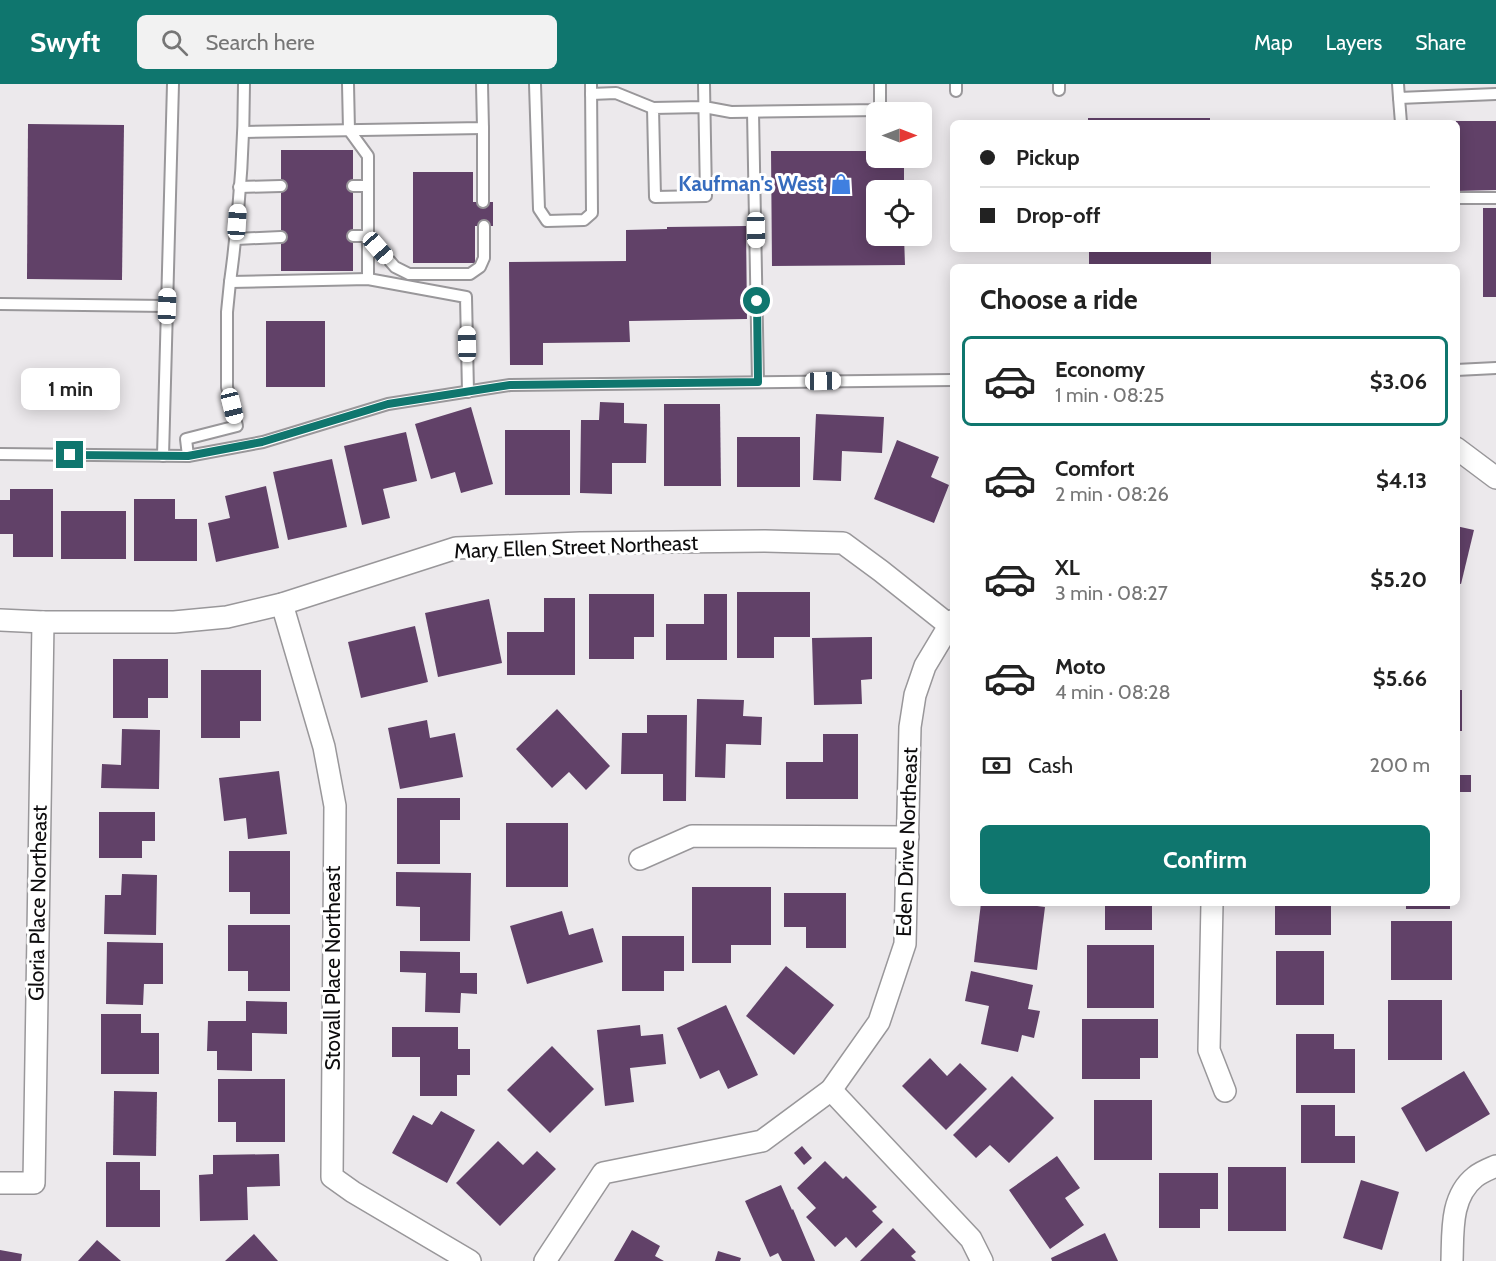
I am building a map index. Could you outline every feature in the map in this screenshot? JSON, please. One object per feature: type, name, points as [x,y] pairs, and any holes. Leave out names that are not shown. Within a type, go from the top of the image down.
[{"type":"street","points":[[1460,451],[1496,478]]},
{"type":"street","name":"Mary Ellen Street Northeast","points":[[0,620],[174,622],[227,617],[282,604],[456,548],[580,543],[765,541],[843,543],[950,622]]},
{"type":"street","name":"Stovall Place Northeast","points":[[282,604],[324,747],[334,806],[332,1177],[353,1192],[470,1261]]},
{"type":"street","name":"Gloria Place Northeast","points":[[0,1183],[34,1184],[43,622]]},
{"type":"street","name":"Eden Drive Northeast","points":[[545,1261],[603,1173],[762,1141],[831,1090],[879,1022],[905,944],[910,727],[915,695],[925,666],[950,625]]},
{"type":"street","points":[[640,859],[692,836],[908,837]]},
{"type":"street","points":[[1212,906],[1209,1050],[1225,1091]]},
{"type":"street","points":[[831,1090],[971,1239],[982,1261]]},
{"type":"street","points":[[1452,1261],[1453,1221],[1461,1194],[1475,1177],[1496,1166]]},
{"type":"lane","points":[[164,456],[173,84]]},
{"type":"lane","points":[[188,456],[186,439],[237,426],[227,387],[227,312],[236,239],[244,132],[244,84]]},
{"type":"lane","points":[[348,84],[349,130],[368,156],[368,279]]},
{"type":"lane","points":[[482,84],[483,202]]},
{"type":"lane","points":[[535,84],[539,209],[547,221],[584,220],[592,213],[591,89],[616,93],[653,108],[704,107],[731,112],[880,110],[880,84]]},
{"type":"lane","points":[[653,108],[655,197],[706,196],[704,84]]},
{"type":"lane","points":[[1398,84],[1401,120]]},
{"type":"lane","points":[[1399,98],[1496,94]]},
{"type":"lane","points":[[753,112],[758,382]]},
{"type":"lane","points":[[244,132],[483,128]]},
{"type":"lane","points":[[239,187],[281,186]]},
{"type":"lane","points":[[353,186],[368,186]]},
{"type":"lane","points":[[1460,198],[1496,198]]},
{"type":"lane","points":[[353,236],[368,236],[395,267],[409,274],[470,274],[480,267],[484,258],[484,226]]},
{"type":"lane","points":[[236,239],[281,237]]},
{"type":"lane","points":[[230,282],[368,279],[466,297],[468,392]]},
{"type":"lane","points":[[0,304],[167,306]]},
{"type":"lane","points":[[1460,370],[1496,368]]},
{"type":"lane","points":[[0,454],[188,456],[262,442],[388,404],[510,385],[950,380]]},
{"type":"building","points":[[1088,118],[1210,118],[1210,120],[1088,120]]},
{"type":"building","points":[[1460,121],[1496,121],[1496,190],[1460,191]]},
{"type":"building","points":[[28,124],[124,125],[122,280],[27,279]]},
{"type":"building","points":[[281,150],[353,150],[353,271],[281,271]]},
{"type":"building","points":[[771,151],[866,151],[866,168],[904,168],[904,180],[866,180],[866,246],[904,246],[905,265],[772,266]]},
{"type":"building","points":[[413,172],[473,172],[473,202],[493,202],[493,226],[475,226],[475,263],[413,263]]},
{"type":"building","points":[[1483,208],[1496,208],[1496,297],[1483,297]]},
{"type":"building","points":[[746,226],[747,319],[629,321],[630,342],[543,343],[543,365],[510,365],[509,262],[626,261],[626,230]]},
{"type":"building","points":[[1089,252],[1211,252],[1211,264],[1089,264]]},
{"type":"building","points":[[266,321],[325,321],[325,387],[266,387]]},
{"type":"building","points":[[600,402],[624,403],[624,423],[647,424],[646,463],[612,463],[612,494],[580,493],[581,420],[599,420]]},
{"type":"building","points":[[664,404],[720,404],[721,486],[664,486]]},
{"type":"building","points":[[471,407],[493,484],[461,493],[455,472],[431,479],[415,424]]},
{"type":"building","points":[[816,414],[884,417],[882,453],[842,451],[841,481],[813,480]]},
{"type":"building","points":[[505,430],[570,430],[570,495],[505,495]]},
{"type":"building","points":[[406,432],[417,481],[383,489],[390,518],[362,525],[344,446]]},
{"type":"building","points":[[737,437],[800,437],[800,487],[737,487]]},
{"type":"building","points":[[897,440],[939,457],[931,477],[949,485],[934,523],[874,499]]},
{"type":"building","points":[[332,459],[347,527],[288,540],[273,472]]},
{"type":"building","points":[[266,486],[279,548],[216,562],[208,523],[230,518],[225,496]]},
{"type":"building","points":[[10,489],[53,489],[53,557],[13,557],[13,534],[0,534],[0,500],[10,500]]},
{"type":"building","points":[[134,499],[175,499],[175,519],[197,519],[197,561],[134,561]]},
{"type":"building","points":[[61,511],[126,511],[126,559],[61,559]]},
{"type":"building","points":[[1460,527],[1474,530],[1460,584]]},
{"type":"building","points":[[737,592],[810,592],[810,637],[774,637],[774,658],[737,658]]},
{"type":"building","points":[[589,594],[654,594],[654,637],[634,637],[634,659],[589,659]]},
{"type":"building","points":[[704,594],[727,594],[727,660],[666,660],[666,624],[704,624]]},
{"type":"building","points":[[544,598],[575,598],[575,675],[507,675],[507,632],[544,632]]},
{"type":"building","points":[[489,599],[502,663],[438,677],[425,613]]},
{"type":"building","points":[[415,626],[428,682],[361,698],[348,642]]},
{"type":"building","points":[[872,637],[872,679],[861,680],[862,704],[814,705],[812,638]]},
{"type":"building","points":[[113,659],[168,659],[168,698],[148,698],[148,718],[113,718]]},
{"type":"building","points":[[201,670],[261,670],[261,721],[240,721],[240,738],[201,738]]},
{"type":"building","points":[[1460,690],[1462,690],[1462,731],[1460,731]]},
{"type":"building","points":[[697,699],[744,700],[743,716],[762,717],[761,745],[726,744],[725,778],[695,777]]},
{"type":"building","points":[[557,709],[610,766],[586,790],[569,772],[552,788],[516,749]]},
{"type":"building","points":[[647,715],[687,715],[686,801],[663,801],[663,774],[621,774],[622,733],[647,733]]},
{"type":"building","points":[[427,720],[430,738],[455,733],[463,777],[400,789],[388,728]]},
{"type":"building","points":[[122,729],[160,730],[159,789],[101,788],[102,764],[121,765]]},
{"type":"building","points":[[823,734],[858,734],[858,799],[786,799],[786,762],[823,762]]},
{"type":"building","points":[[279,771],[287,834],[248,839],[246,818],[224,821],[219,778]]},
{"type":"building","points":[[1460,775],[1471,775],[1471,792],[1460,792]]},
{"type":"building","points":[[397,798],[460,798],[460,820],[440,820],[440,864],[397,864]]},
{"type":"building","points":[[99,812],[155,812],[155,841],[142,841],[142,858],[99,858]]},
{"type":"building","points":[[506,823],[568,823],[568,887],[506,887]]},
{"type":"building","points":[[229,851],[290,851],[290,914],[250,914],[250,892],[229,892]]},
{"type":"building","points":[[396,872],[471,873],[470,941],[420,941],[420,907],[396,906]]},
{"type":"building","points":[[122,874],[157,875],[156,935],[104,934],[105,895],[121,895]]},
{"type":"building","points":[[692,887],[771,887],[771,945],[731,945],[731,963],[692,963]]},
{"type":"building","points":[[784,893],[846,893],[846,948],[806,948],[806,927],[784,927]]},
{"type":"building","points":[[981,906],[1045,907],[1037,970],[974,962]]},
{"type":"building","points":[[1105,906],[1152,906],[1152,930],[1105,930]]},
{"type":"building","points":[[1275,906],[1331,906],[1331,935],[1275,935]]},
{"type":"building","points":[[1406,906],[1450,906],[1450,909],[1406,909]]},
{"type":"building","points":[[562,911],[569,935],[593,928],[603,962],[527,984],[510,926]]},
{"type":"building","points":[[1391,921],[1452,921],[1452,980],[1391,980]]},
{"type":"building","points":[[228,925],[290,925],[290,991],[248,991],[248,971],[228,971]]},
{"type":"building","points":[[622,936],[684,936],[684,971],[664,971],[664,991],[622,991]]},
{"type":"building","points":[[107,942],[163,943],[163,984],[144,984],[143,1005],[106,1004]]},
{"type":"building","points":[[1087,945],[1154,945],[1154,1008],[1087,1008]]},
{"type":"building","points":[[400,951],[460,952],[460,973],[477,973],[477,994],[461,993],[460,1013],[425,1012],[426,973],[400,972]]},
{"type":"building","points":[[1276,951],[1324,951],[1324,1005],[1276,1005]]},
{"type":"building","points":[[786,966],[834,1005],[794,1055],[746,1016]]},
{"type":"building","points":[[971,971],[1033,985],[1028,1009],[1040,1011],[1034,1038],[1022,1035],[1018,1052],[981,1044],[989,1006],[965,1001]]},
{"type":"building","points":[[1388,1000],[1442,1000],[1442,1060],[1388,1060]]},
{"type":"building","points":[[246,1001],[287,1002],[287,1034],[252,1033],[252,1071],[217,1070],[217,1051],[207,1051],[208,1021],[246,1021]]},
{"type":"building","points":[[726,1005],[758,1075],[728,1089],[719,1070],[700,1079],[677,1028]]},
{"type":"building","points":[[101,1014],[141,1014],[141,1033],[159,1033],[159,1074],[101,1074]]},
{"type":"building","points":[[1082,1019],[1158,1019],[1158,1058],[1140,1058],[1140,1079],[1082,1079]]},
{"type":"building","points":[[640,1025],[641,1036],[663,1034],[666,1064],[630,1068],[634,1102],[605,1106],[597,1030]]},
{"type":"building","points":[[392,1027],[458,1027],[458,1049],[470,1049],[470,1075],[457,1075],[457,1096],[420,1096],[420,1057],[392,1057]]},
{"type":"building","points":[[1296,1034],[1334,1034],[1334,1049],[1355,1049],[1355,1093],[1296,1093]]},
{"type":"building","points":[[552,1046],[594,1089],[550,1133],[507,1090]]},
{"type":"building","points":[[930,1058],[947,1076],[960,1063],[987,1089],[946,1130],[902,1086]]},
{"type":"building","points":[[1464,1071],[1490,1114],[1426,1152],[1401,1108]]},
{"type":"building","points":[[1012,1076],[1054,1118],[1009,1163],[990,1145],[976,1158],[953,1135]]},
{"type":"building","points":[[218,1079],[285,1079],[285,1142],[236,1142],[236,1122],[218,1122]]},
{"type":"building","points":[[114,1091],[157,1092],[156,1156],[113,1155]]},
{"type":"building","points":[[1094,1100],[1152,1100],[1152,1160],[1094,1160]]},
{"type":"building","points":[[1301,1105],[1335,1105],[1335,1136],[1355,1136],[1355,1163],[1301,1163]]},
{"type":"building","points":[[441,1111],[475,1130],[447,1183],[392,1153],[413,1115],[432,1125]]},
{"type":"building","points":[[498,1141],[523,1165],[537,1151],[556,1169],[500,1226],[456,1183]]},
{"type":"building","points":[[802,1146],[812,1158],[804,1165],[794,1153]]},
{"type":"building","points":[[279,1154],[280,1186],[247,1187],[248,1220],[200,1221],[199,1175],[213,1174],[213,1155]]},
{"type":"building","points":[[1057,1156],[1080,1188],[1065,1198],[1084,1225],[1050,1249],[1009,1190]]},
{"type":"building","points":[[825,1161],[843,1179],[846,1176],[877,1207],[872,1211],[883,1222],[856,1248],[846,1237],[835,1247],[806,1217],[816,1208],[797,1188]]},
{"type":"building","points":[[106,1162],[140,1162],[140,1190],[160,1190],[160,1227],[106,1227]]},
{"type":"building","points":[[1228,1167],[1286,1167],[1286,1231],[1228,1231]]},
{"type":"building","points":[[1159,1173],[1218,1173],[1218,1209],[1200,1209],[1200,1228],[1159,1228]]},
{"type":"building","points":[[1361,1180],[1399,1192],[1382,1250],[1343,1238]]},
{"type":"building","points":[[781,1185],[815,1261],[782,1261],[778,1253],[770,1257],[745,1201]]},
{"type":"building","points":[[893,1228],[916,1252],[911,1256],[916,1261],[860,1261]]},
{"type":"building","points":[[632,1230],[660,1246],[655,1256],[664,1261],[614,1261]]},
{"type":"building","points":[[1105,1233],[1118,1261],[1052,1261],[1051,1258]]},
{"type":"building","points":[[254,1234],[278,1261],[225,1261]]},
{"type":"building","points":[[97,1240],[121,1261],[78,1261]]},
{"type":"building","points":[[0,1250],[22,1254],[21,1261],[0,1261]]},
{"type":"building","points":[[718,1251],[741,1258],[740,1261],[715,1261]]},
{"type":"place","name":"Kaufman's West","points":[[841,184]]},
{"type":"route","points":[[70,455],[188,456],[262,442],[388,404],[510,385],[758,382],[757,301]]}]
